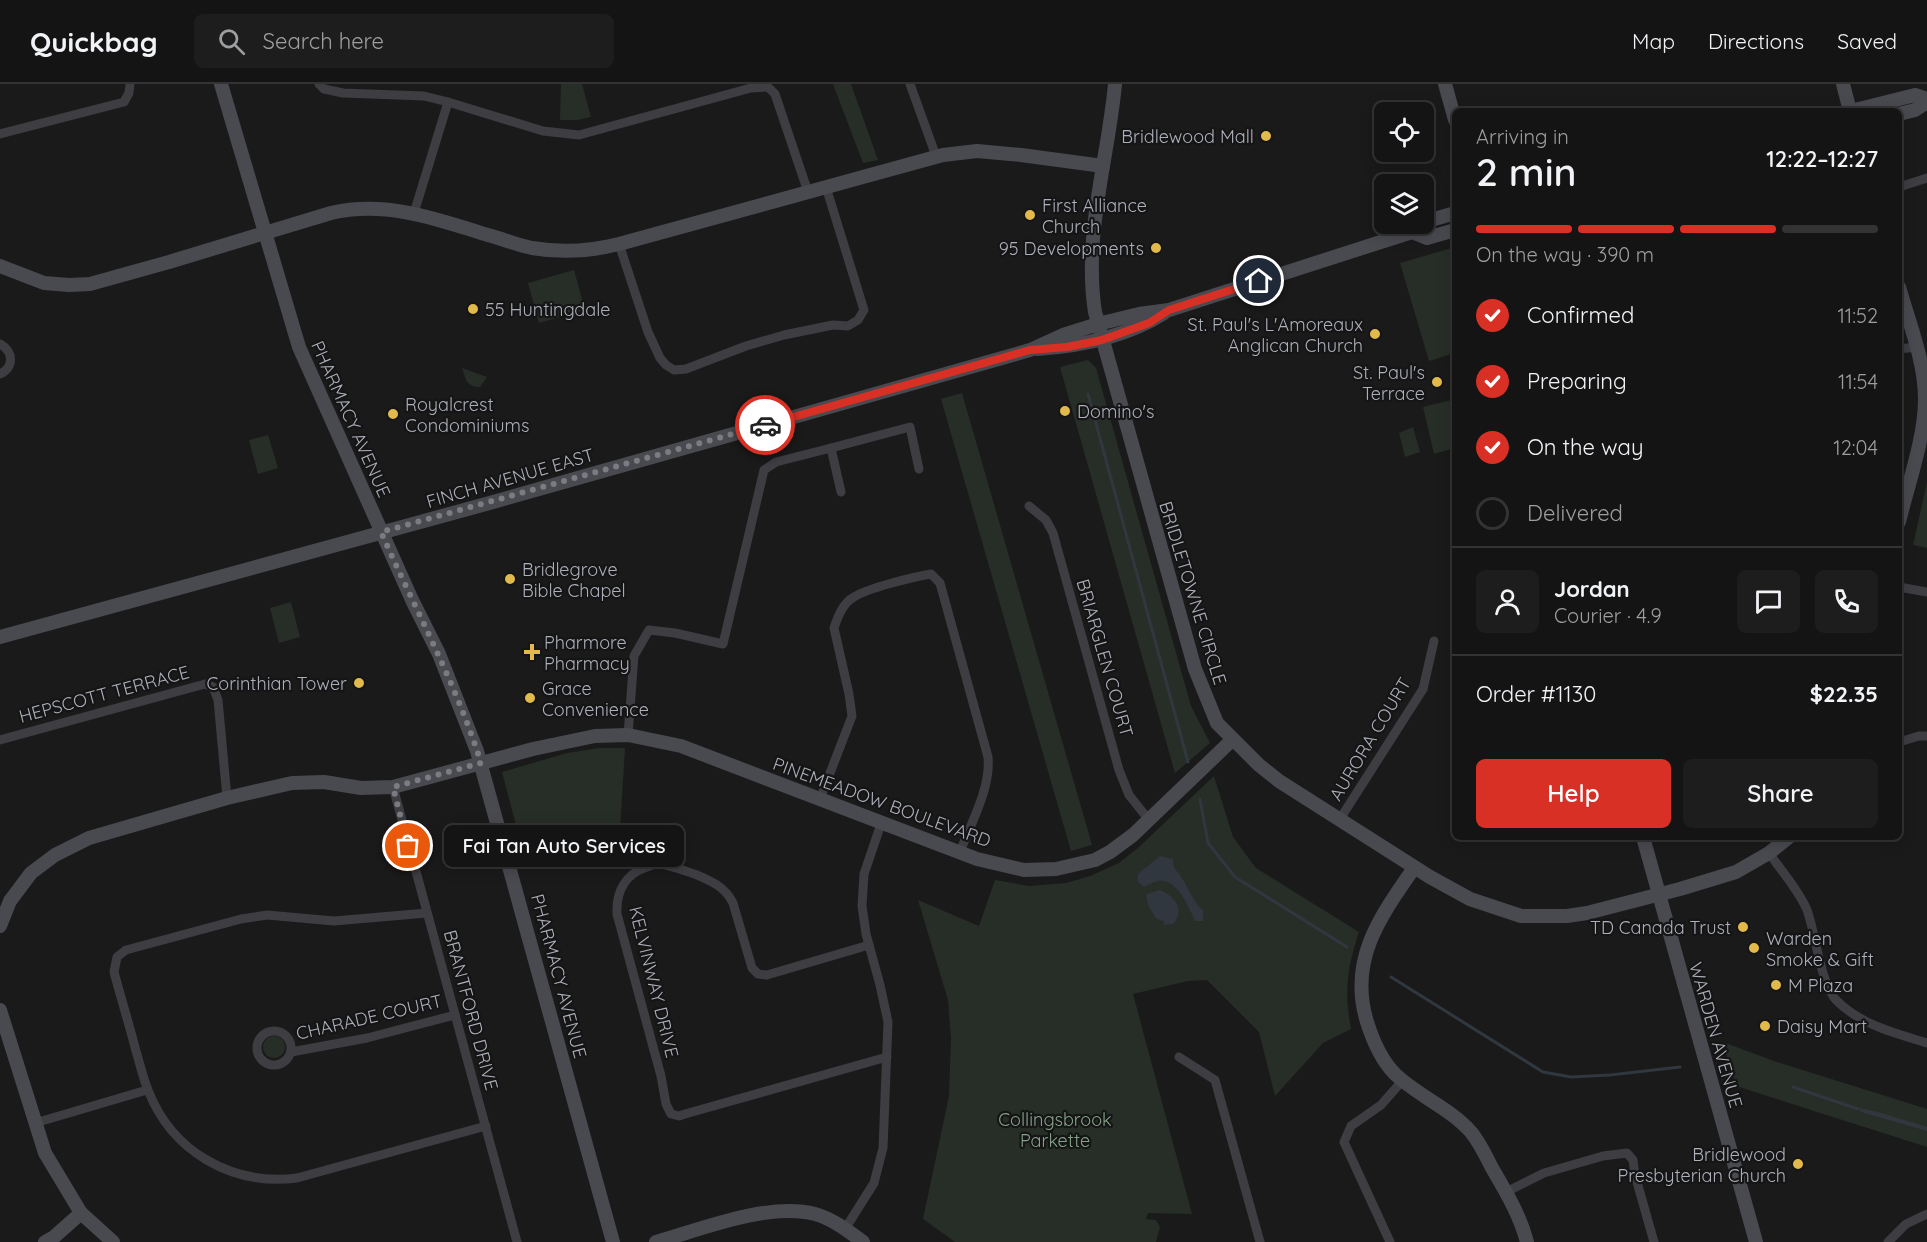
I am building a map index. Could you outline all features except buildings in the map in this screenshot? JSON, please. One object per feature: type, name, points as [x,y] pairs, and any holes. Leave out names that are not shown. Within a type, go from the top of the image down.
[{"type":"street","points":[[0,135],[124,102],[129,93],[130,84]]},
{"type":"street","name":"PHARMACY AVENUE","points":[[221,84],[299,346],[381,532],[439,654],[481,763],[613,1242]]},
{"type":"street","points":[[319,84],[324,89],[343,93],[400,94],[448,102],[543,131],[579,135],[751,88],[768,87],[775,94],[808,192]]},
{"type":"street","points":[[910,84],[936,156]]},
{"type":"street","name":"BRIDLETOWNE CIRCLE","points":[[1114,84],[1112,116],[1096,212],[1092,260],[1092,290],[1098,324],[1195,669],[1217,723],[1232,740],[1279,781],[1414,868],[1470,899],[1521,916],[1567,916],[1587,913],[1736,872],[1769,853],[1785,840]]},
{"type":"street","points":[[1445,84],[1452,109]]},
{"type":"street","points":[[1843,84],[1850,108]]},
{"type":"street","points":[[1863,108],[1915,95],[1927,100],[1915,110],[1902,113]]},
{"type":"street","points":[[414,213],[448,102]]},
{"type":"street","points":[[0,266],[44,283],[90,284],[348,209],[369,208],[414,213],[537,248],[583,250],[619,244],[936,156],[977,151],[1103,166]]},
{"type":"street","points":[[1902,186],[1927,178]]},
{"type":"street","points":[[619,244],[656,350],[666,366],[674,370],[686,369],[746,346],[795,333],[833,325],[848,326],[858,320],[864,310],[826,187]]},
{"type":"street","name":"FINCH AVENUE EAST","points":[[1434,221],[1452,214]]},
{"type":"street","name":"FINCH AVENUE EAST","points":[[1424,234],[1427,238],[1452,231]]},
{"type":"street","name":"FINCH AVENUE EAST","points":[[0,637],[1030,350],[1063,334],[1098,324],[1139,314],[1169,310],[1395,234]]},
{"type":"street","points":[[1902,297],[1916,347],[1926,399],[1902,510]]},
{"type":"street","name":"FINCH AVENUE EAST","points":[[1030,350],[1067,347],[1102,340],[1149,323],[1169,310]]},
{"type":"street","points":[[0,344],[8,349],[11,359],[8,369],[0,374]]},
{"type":"street","points":[[1902,349],[1916,347]]},
{"type":"street","points":[[628,735],[634,656],[649,630],[675,633],[723,644],[764,470],[776,462],[910,428],[920,469]]},
{"type":"street","points":[[831,448],[841,492]]},
{"type":"street","name":"BRIARGLEN COURT","points":[[1029,506],[1046,520],[1053,533],[1119,770],[1129,795],[1149,820]]},
{"type":"street","points":[[820,799],[852,716],[834,628],[837,619],[843,607],[853,597],[931,574],[940,583],[989,766],[984,791],[960,852]]},
{"type":"street","points":[[1902,588],[1927,592]]},
{"type":"street","name":"AURORA COURT","points":[[1341,819],[1423,689],[1434,641]]},
{"type":"street","name":"HEPSCOTT TERRACE","points":[[0,740],[205,684],[213,687],[218,700],[227,798]]},
{"type":"street","name":"PINEMEADOW BOULEVARD","points":[[0,926],[3,907],[31,873],[55,855],[90,838],[227,798],[292,783],[314,782],[361,788],[393,787],[580,738],[628,735],[681,746],[977,859],[1024,870],[1070,867],[1095,860],[1133,835],[1232,740]]},
{"type":"street","points":[[1902,740],[1927,736]]},
{"type":"street","name":"BRANTFORD DRIVE","points":[[393,787],[517,1242]]},
{"type":"street","points":[[845,1229],[874,1183],[882,1157],[887,1016],[869,945],[862,906],[864,874],[881,824]]},
{"type":"street","name":"WARDEN AVENUE","points":[[1643,840],[1756,1242]]},
{"type":"street","points":[[1769,853],[1802,900],[1808,913],[1825,979],[1835,999],[1859,1019],[1927,1043]]},
{"type":"street","name":"KELVINWAY DRIVE","points":[[869,945],[767,975],[758,974],[752,968],[729,894],[716,884],[678,868],[658,863],[631,874],[621,887],[616,902],[617,914],[664,1086],[666,1104],[671,1114],[679,1116],[886,1057]]},
{"type":"street","points":[[1414,868],[1372,934],[1364,956],[1361,975],[1362,1005],[1372,1039],[1389,1067],[1403,1080],[1444,1108],[1472,1133],[1518,1215],[1527,1242]]},
{"type":"street","points":[[427,913],[334,921],[267,915],[241,919],[126,950],[117,957],[114,972],[147,1090],[158,1110],[176,1137],[203,1159],[236,1174],[265,1179],[297,1178],[486,1126]]},
{"type":"street","points":[[0,1010],[35,1124],[52,1166],[81,1213],[113,1242]]},
{"type":"street","name":"CHARADE COURT","points":[[291,1052],[367,1038],[455,1015]]},
{"type":"street","points":[[1179,1057],[1215,1080],[1260,1242]]},
{"type":"street","points":[[1390,1242],[1344,1142],[1351,1126],[1381,1105],[1403,1080]]},
{"type":"street","points":[[35,1124],[147,1090]]},
{"type":"street","points":[[1506,1192],[1544,1173],[1603,1156],[1627,1153],[1633,1160],[1654,1242]]},
{"type":"street","points":[[656,1242],[755,1215],[787,1210],[815,1214],[845,1229],[863,1242]]},
{"type":"street","points":[[45,1242],[81,1213]]},
{"type":"street","points":[[1888,1242],[1906,1224],[1927,1214]]},
{"type":"green space","points":[[561,84],[582,84],[591,117],[560,120]]},
{"type":"green space","points":[[833,84],[851,84],[878,160],[863,163]]},
{"type":"green space","points":[[1452,248],[1452,354],[1429,361],[1400,263]]},
{"type":"green space","points":[[574,270],[585,310],[539,323],[528,283]]},
{"type":"green space","points":[[1088,360],[1096,368],[1191,706],[1210,743],[1175,773],[1060,367]]},
{"type":"green space","points":[[462,368],[487,377],[480,387],[472,386],[467,382]]},
{"type":"green space","points":[[962,393],[1092,845],[1071,851],[941,399]]},
{"type":"green space","points":[[1452,400],[1452,449],[1434,454],[1423,407]]},
{"type":"green space","points":[[1413,427],[1420,452],[1405,457],[1399,433]]},
{"type":"green space","points":[[268,435],[278,468],[258,474],[249,440]]},
{"type":"green space","points":[[1927,482],[1927,548],[1913,545]]},
{"type":"green space","points":[[291,602],[300,637],[279,643],[270,608]]},
{"type":"green space","points":[[600,748],[625,748],[620,830],[523,852],[502,772],[567,753]]},
{"type":"green space","name":"Collingsbrook Parkette","points":[[1214,776],[1233,837],[1256,868],[1359,932],[1352,957],[1347,992],[1351,1029],[1323,1043],[1275,1096],[1259,1032],[1207,980],[1188,981],[1133,994],[1192,1214],[1148,1213],[1146,1219],[1156,1220],[1160,1227],[1156,1242],[955,1242],[923,1219],[949,1096],[951,1039],[948,1000],[918,900],[979,926],[995,880],[1029,886],[1066,883],[1090,876],[1119,863]]},
{"type":"green space","points":[[274,1036],[282,1039],[285,1047],[282,1055],[274,1058],[266,1055],[263,1047],[266,1039]]},
{"type":"green space","points":[[1723,1042],[1774,1061],[1927,1109],[1927,1147],[1736,1086]]},
{"type":"shaded area","points":[[1160,856],[1173,859],[1175,869],[1203,910],[1203,921],[1195,921],[1181,895],[1171,884],[1158,881],[1144,887],[1138,882],[1138,874]]},
{"type":"shaded area","points":[[1159,890],[1165,892],[1177,904],[1179,914],[1173,924],[1164,925],[1164,921],[1157,919],[1149,907],[1147,894]]},
{"type":"shaded area","points":[[1859,1108],[1927,1127],[1927,1131],[1861,1112]]},
{"type":"waterway","points":[[1088,394],[1188,762]]},
{"type":"waterway","points":[[1200,799],[1208,843],[1235,877],[1347,947]]},
{"type":"waterway","points":[[1391,977],[1543,1072],[1571,1077],[1680,1067]]},
{"type":"waterway","points":[[1793,1087],[1858,1109]]},
{"type":"way so far","points":[[408,846],[393,787],[481,763],[439,654],[381,532],[765,425]]},
{"type":"place","name":"Bridlewood Mall","points":[[1266,136]]},
{"type":"place","name":"First Alliance Church","points":[[1030,215]]},
{"type":"place","name":"95 Developments","points":[[1156,248]]},
{"type":"place","name":"55 Huntingdale","points":[[473,309]]},
{"type":"place","name":"St. Paul's L'Amoreaux Anglican Church","points":[[1375,334]]},
{"type":"place","name":"St. Paul's Terrace","points":[[1437,382]]},
{"type":"place","name":"Domino's","points":[[1065,411]]},
{"type":"place","name":"Royalcrest Condominiums","points":[[393,414]]},
{"type":"place","name":"Bridlegrove Bible Chapel","points":[[510,579]]},
{"type":"place","name":"Pharmore Pharmacy","points":[[532,652]]},
{"type":"place","name":"Corinthian Tower","points":[[359,683]]},
{"type":"place","name":"Grace Convenience","points":[[530,698]]},
{"type":"place","name":"Fai Tan Auto Services","points":[[408,846]]},
{"type":"place","name":"TD Canada Trust","points":[[1743,927]]},
{"type":"place","name":"Warden Smoke & Gift","points":[[1754,948]]},
{"type":"place","name":"M Plaza","points":[[1776,985]]},
{"type":"place","name":"Daisy Mart","points":[[1765,1026]]},
{"type":"place","name":"Bridlewood Presbyterian Church","points":[[1798,1164]]},
{"type":"route","points":[[765,425],[1030,350],[1067,347],[1102,340],[1149,323],[1169,310],[1259,281]]}]
